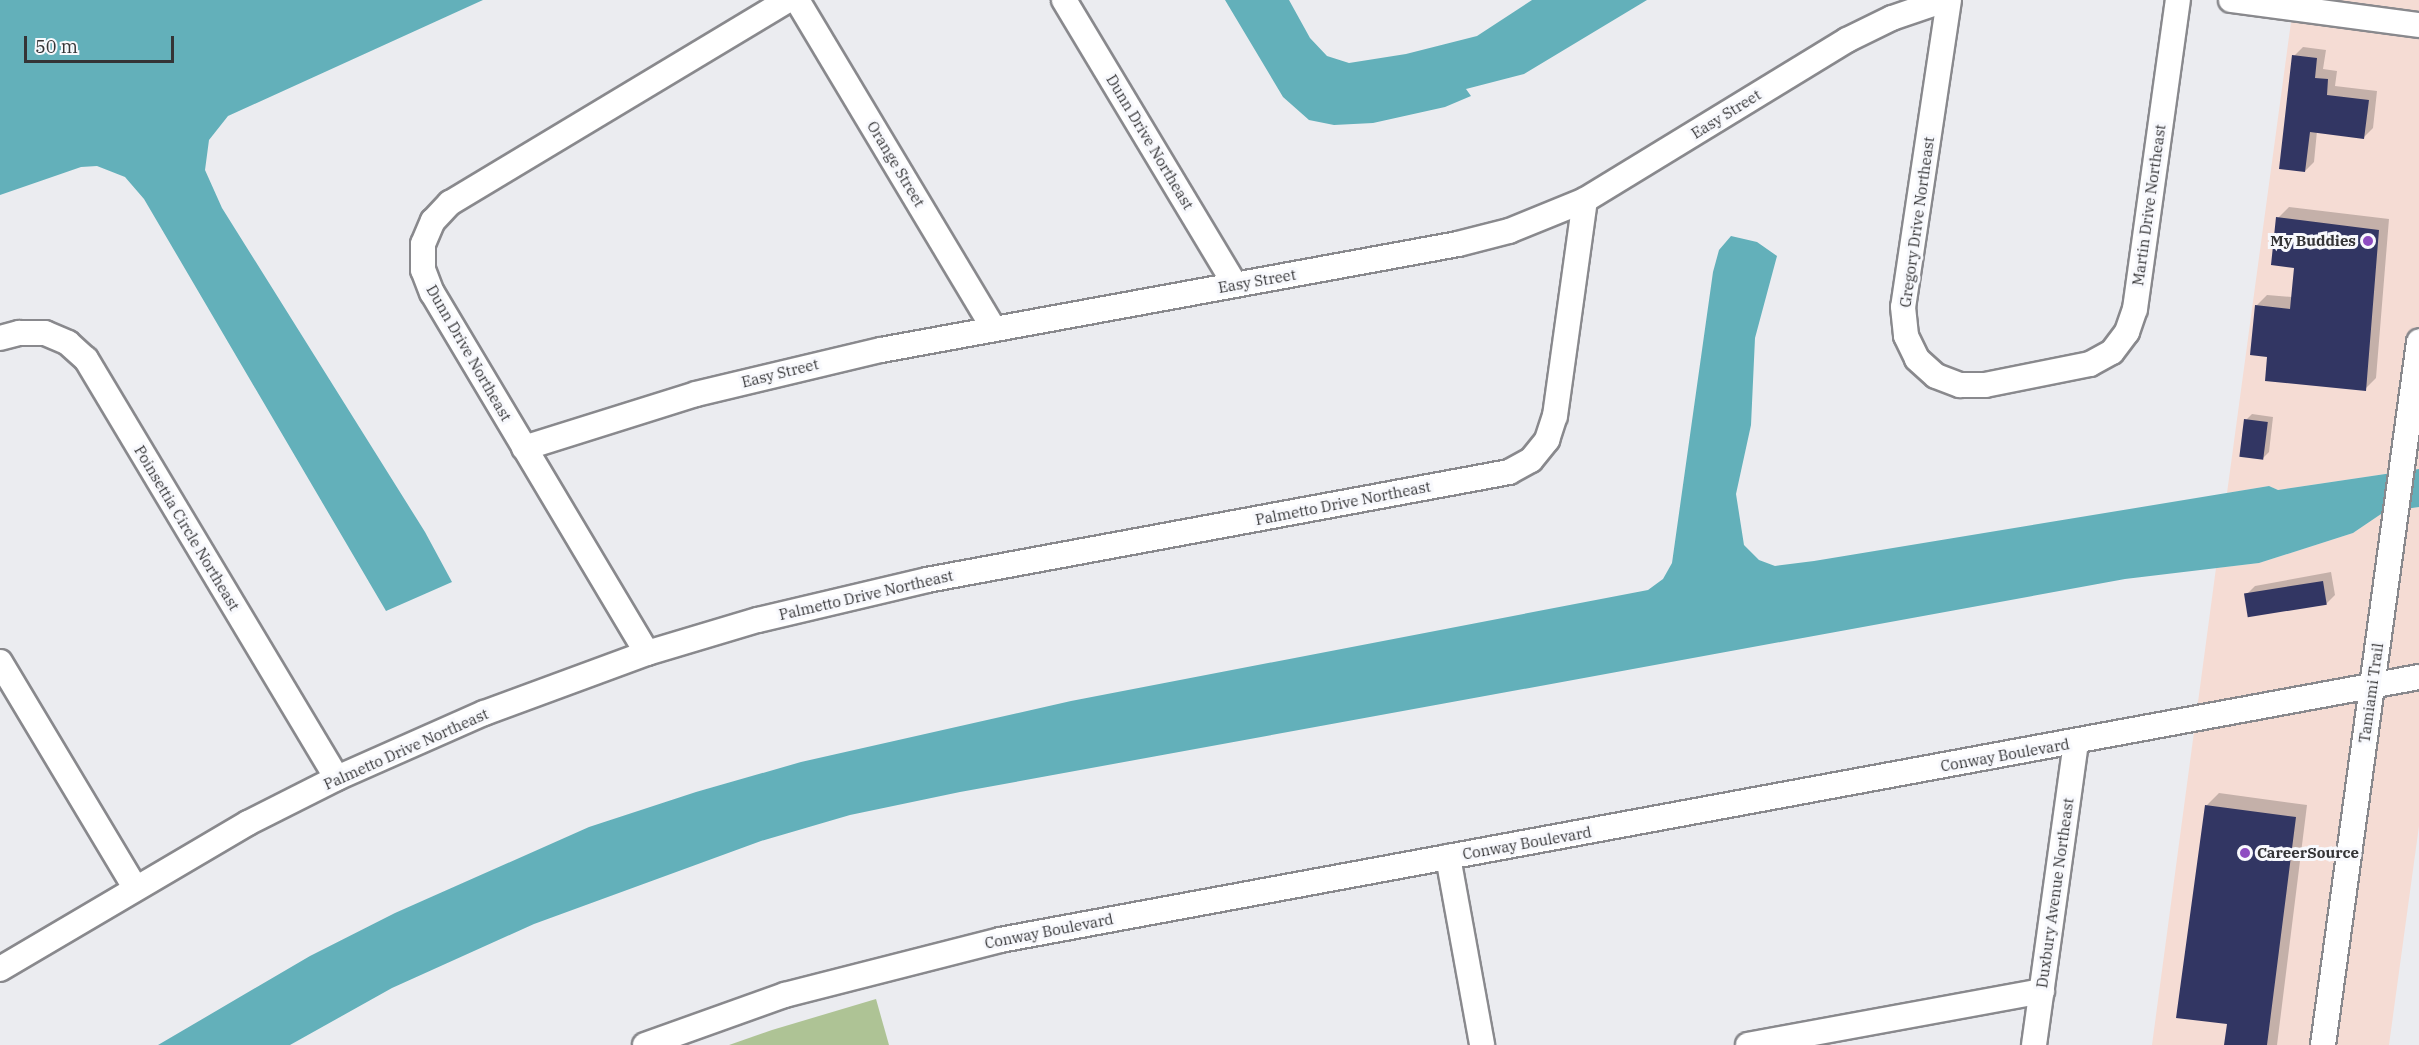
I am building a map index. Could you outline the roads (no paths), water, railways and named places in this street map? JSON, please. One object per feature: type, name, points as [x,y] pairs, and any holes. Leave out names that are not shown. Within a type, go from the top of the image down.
[{"type":"street","name":"Dunn Drive Northeast","points":[[647,653],[432,293],[423,270],[423,244],[433,221],[450,203],[788,0]]},
{"type":"street","name":"Orange Street","points":[[797,0],[994,329]]},
{"type":"street","name":"Dunn Drive Northeast","points":[[1064,0],[1235,285]]},
{"type":"street","name":"Easy Street","points":[[525,448],[776,374],[994,329],[1485,238],[1584,200],[1847,40],[1920,3],[1947,0]]},
{"type":"street","name":"Gregory Drive Northeast","points":[[1947,0],[1904,308],[1906,336],[1917,359],[1936,376],[1960,385],[1984,385],[2063,369]]},
{"type":"street","name":"Martin Drive Northeast","points":[[2063,369],[2090,364],[2112,352],[2127,332],[2135,309],[2178,0]]},
{"type":"street","points":[[2231,0],[2419,25]]},
{"type":"street","name":"Palmetto Drive Northeast","points":[[0,969],[135,888],[337,778],[484,713],[647,653],[758,620],[927,580],[1509,472],[1531,460],[1547,440],[1555,416],[1584,200]]},
{"type":"street","name":"Poinsettia Circle Northeast","points":[[0,338],[19,333],[45,333],[68,343],[86,360],[337,778]]},
{"type":"street","name":"Tamiami Trail","points":[[2323,1045],[2419,342]]},
{"type":"street","points":[[0,662],[135,888]]},
{"type":"street","name":"Conway Boulevard","points":[[645,1045],[785,995],[902,962],[1000,940],[2419,677]]},
{"type":"street","name":"Duxbury Avenue Northeast","points":[[2034,1045],[2076,742]]},
{"type":"street","points":[[1448,857],[1482,1045]]},
{"type":"street","points":[[1748,1045],[2042,991]]},
{"type":"water","points":[[0,0],[483,0],[228,116],[209,140],[205,170],[222,208],[425,532],[452,582],[386,611],[144,199],[125,177],[97,166],[81,167],[0,195]]},
{"type":"water","points":[[1225,0],[1289,0],[1310,38],[1327,56],[1349,63],[1406,54],[1477,36],[1532,0],[1647,0],[1524,74],[1466,89],[1471,96],[1445,107],[1373,123],[1334,125],[1309,120],[1283,97]]},
{"type":"water","points":[[1731,236],[1757,242],[1777,256],[1755,338],[1751,425],[1736,494],[1744,545],[1759,560],[1775,566],[1814,561],[2269,486],[2278,490],[2419,469],[2419,507],[2384,512],[2353,533],[2259,563],[2125,579],[960,792],[850,815],[761,841],[534,924],[392,988],[290,1045],[158,1045],[310,956],[395,913],[589,827],[696,792],[801,762],[1071,701],[1648,590],[1663,579],[1672,563],[1713,272],[1719,250]]},
{"type":"place","name":"My Buddies","points":[[2368,241]]},
{"type":"place","name":"CareerSource","points":[[2245,853]]}]
